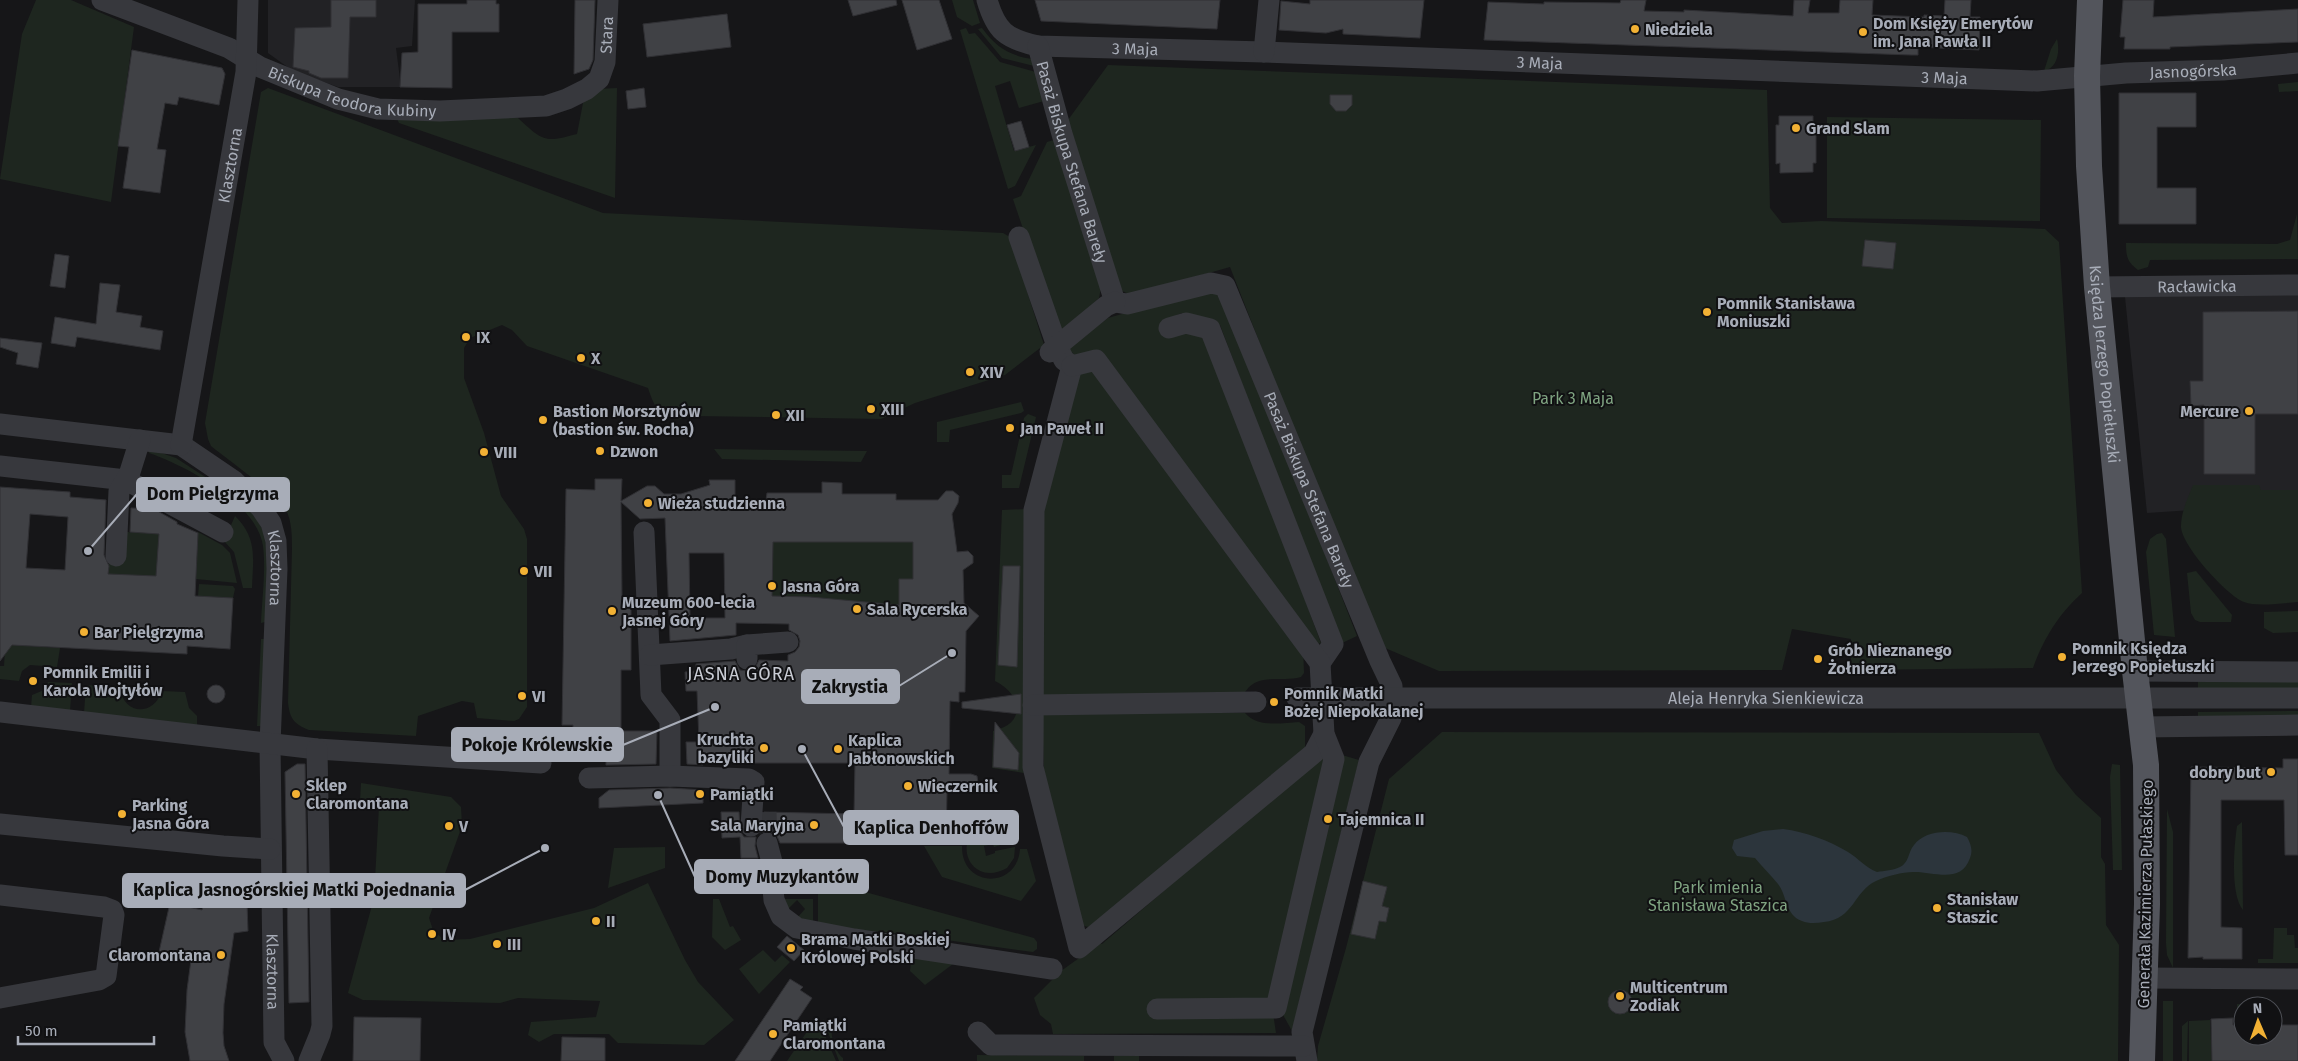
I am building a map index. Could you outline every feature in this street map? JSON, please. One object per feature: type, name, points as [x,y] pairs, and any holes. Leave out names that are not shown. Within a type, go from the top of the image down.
[{"type":"main road","name":"Księdza Jerzego Popiełuszki","points":[[2090,0],[2087,76],[2089,166],[2097,287],[2142,727]]},
{"type":"main road","name":"Generała Kazimierza Pułaskiego","points":[[2142,727],[2148,816],[2142,1061]]},
{"type":"street","name":"Biskupa Teodora Kubiny","points":[[102,0],[229,48],[260,68],[338,99],[378,109],[440,111],[546,106],[567,99],[587,89],[599,79],[603,68]]},
{"type":"street","name":"Klasztorna","points":[[248,0],[244,82],[181,445],[234,481],[261,508],[271,523],[276,540],[277,569],[270,744],[270,848],[274,1042],[284,1061]]},
{"type":"street","name":"Stara","points":[[603,68],[608,0]]},
{"type":"street","name":"3 Maja","points":[[987,0],[998,28],[1016,41],[1038,46],[1264,52],[2037,81],[2087,76]]},
{"type":"street","points":[[1264,52],[1269,0]]},
{"type":"street","name":"Pasaż Biskupa Stefana Bareły","points":[[1038,46],[1062,134],[1116,302],[1126,304],[1211,283],[1225,286],[1392,686],[1394,697],[1391,718],[1382,733],[1367,772],[1302,1032],[1306,1053]]},
{"type":"street","name":"Jasnogórska","points":[[2087,76],[2223,70],[2298,63]]},
{"type":"street","points":[[1019,237],[1054,349],[1072,366]]},
{"type":"street","name":"Racławicka","points":[[2097,287],[2298,285]]},
{"type":"street","points":[[1054,349],[1106,306],[1116,302]]},
{"type":"street","points":[[1169,328],[1186,323],[1210,329],[1333,644],[1320,663]]},
{"type":"street","points":[[1072,366],[1096,360],[1320,663],[1324,734],[1334,759],[1276,1008],[1157,1009]]},
{"type":"street","points":[[1072,366],[1034,510],[1033,767],[1079,948],[1314,753],[1324,734]]},
{"type":"street","points":[[0,424],[181,445]]},
{"type":"street","points":[[116,556],[119,491],[126,480],[140,440]]},
{"type":"street","points":[[0,466],[126,480],[222,532]]},
{"type":"street","points":[[644,532],[651,695],[670,720],[670,776]]},
{"type":"street","points":[[650,655],[731,649],[747,652],[788,642]]},
{"type":"street","points":[[2135,672],[2298,672]]},
{"type":"street","name":"Aleja Henryka Sienkiewicza","points":[[1297,698],[2298,698]]},
{"type":"street","points":[[1033,705],[1256,702]]},
{"type":"street","points":[[0,712],[317,749],[541,763]]},
{"type":"street","points":[[2142,727],[2298,725]]},
{"type":"street","points":[[309,1061],[322,1026],[317,749]]},
{"type":"street","points":[[589,778],[670,776],[749,779],[754,782],[751,826]]},
{"type":"street","points":[[0,824],[223,846],[270,848]]},
{"type":"street","points":[[767,843],[773,866]]},
{"type":"street","points":[[773,889],[774,900],[781,916],[797,928],[854,940],[1052,969]]},
{"type":"street","points":[[0,895],[104,907],[112,910],[114,915],[106,976],[99,980],[0,998]]},
{"type":"street","points":[[2144,978],[2298,979]]},
{"type":"street","points":[[978,1032],[992,1045],[1306,1053]]},
{"type":"shaded area","points":[[268,0],[415,0],[412,46],[396,48],[401,87],[338,87],[293,71],[268,53]]},
{"type":"shaded area","points":[[2298,282],[2298,503],[2147,513],[2125,297]]},
{"type":"shaded area","points":[[1783,829],[1808,834],[1833,844],[1877,872],[1900,867],[1907,860],[1914,845],[1919,840],[1939,832],[1961,834],[1967,837],[1971,853],[1966,866],[1953,874],[1909,872],[1885,877],[1863,891],[1842,916],[1824,922],[1807,923],[1792,914],[1778,884],[1755,858],[1737,856],[1732,848],[1734,840],[1763,831]]},
{"type":"green space","points":[[36,0],[71,0],[134,27],[111,202],[0,179],[22,34]]},
{"type":"green space","points":[[952,0],[973,0],[980,23],[972,26],[957,17]]},
{"type":"green space","points":[[966,28],[969,34],[975,33],[1000,62],[1036,72],[1044,101],[1019,108],[1010,81],[995,86],[1014,151],[1036,145],[1015,186],[1008,189],[960,30]]},
{"type":"green space","points":[[982,28],[1003,49],[1032,59],[1034,66],[1002,58],[978,29]]},
{"type":"green space","points":[[2057,39],[2058,49],[2055,63],[2044,71],[2051,49]]},
{"type":"green space","name":"Park 3 Maja","points":[[1108,65],[1767,90],[1770,208],[1782,223],[1821,221],[2045,229],[2059,242],[2082,593],[2053,628],[2033,668],[1851,670],[1851,639],[1792,629],[1782,670],[1439,671],[1378,645],[1230,267],[1131,295],[1120,290],[1068,120]]},
{"type":"green space","points":[[2298,82],[2298,91],[2279,92],[2278,84]]},
{"type":"green space","points":[[268,88],[603,213],[1003,233],[1010,237],[1044,345],[1005,375],[915,403],[881,419],[694,416],[676,419],[663,415],[658,410],[648,388],[527,346],[512,330],[502,325],[470,338],[464,348],[464,378],[484,433],[501,496],[524,529],[527,539],[527,707],[519,719],[514,721],[477,718],[474,703],[462,701],[418,716],[416,736],[309,730],[300,726],[294,720],[288,703],[292,549],[288,515],[281,503],[252,477],[211,446],[205,423],[261,92]]},
{"type":"green space","points":[[617,88],[615,198],[399,123],[396,117],[518,118],[539,136],[557,139],[577,134],[583,103],[597,89]]},
{"type":"green space","points":[[1827,117],[2041,120],[2040,221],[1827,218]]},
{"type":"green space","points":[[1057,139],[1101,288],[1099,298],[1059,336],[1013,199],[1021,196],[1047,142]]},
{"type":"green space","points":[[2297,214],[2298,259],[2150,260],[2148,267],[2138,270],[2131,264],[2127,255],[2126,243],[2277,244],[2290,240]]},
{"type":"green space","points":[[1202,291],[1211,291],[1225,298],[1357,636],[1340,644],[1220,325],[1216,326],[1184,316],[1182,313],[1177,315],[1206,333],[1321,643],[1312,645],[1104,366],[1079,359],[1067,348],[1108,318]]},
{"type":"green space","points":[[1095,369],[1303,645],[1304,673],[1301,677],[1293,679],[1268,679],[1254,683],[1243,696],[1042,699],[1043,508],[1077,374]]},
{"type":"green space","points":[[1021,402],[1024,411],[1021,413],[950,430],[949,442],[937,442],[937,422]]},
{"type":"green space","points":[[1028,414],[1036,417],[1019,488],[1002,488],[1002,475],[1011,475],[1024,418]]},
{"type":"green space","points":[[150,449],[176,458],[213,482],[254,514],[264,532],[268,546],[265,622],[261,623],[264,555],[258,530],[248,515],[218,488],[182,467],[149,453]]},
{"type":"green space","points":[[714,449],[867,451],[861,462],[722,459]]},
{"type":"green space","points":[[2193,485],[2259,485],[2261,490],[2298,490],[2298,602],[2263,604],[2244,602],[2236,598],[2216,580],[2188,545],[2181,526],[2183,510]]},
{"type":"green space","points":[[1026,509],[1024,773],[992,768],[993,731],[1011,722],[1016,716],[1017,709],[1011,694],[995,681],[1002,510]]},
{"type":"green space","points":[[235,516],[248,533],[251,541],[253,558],[252,588],[243,588],[234,552],[224,541]]},
{"type":"green space","points":[[111,531],[159,534],[156,576],[108,574]]},
{"type":"green space","points":[[198,532],[222,545],[230,553],[237,583],[196,579]]},
{"type":"green space","points":[[2162,533],[2166,539],[2175,637],[2154,635],[2146,552],[2150,539]]},
{"type":"green space","points":[[773,542],[913,542],[913,579],[899,579],[899,605],[810,597],[772,596]]},
{"type":"green space","points":[[2196,571],[2232,615],[2231,622],[2200,622],[2195,620],[2191,613],[2187,573]]},
{"type":"green space","points":[[199,584],[233,586],[235,589],[233,598],[198,596]]},
{"type":"green space","points":[[2298,611],[2298,632],[2273,633],[2264,628],[2264,612]]},
{"type":"green space","points":[[261,639],[265,639],[261,726],[257,726]]},
{"type":"green space","points":[[12,645],[60,648],[57,667],[30,665],[22,671],[19,681],[0,679],[0,666],[4,666],[5,649]]},
{"type":"green space","points":[[2298,678],[2298,688],[2198,688],[2198,679]]},
{"type":"green space","points":[[48,682],[72,683],[70,711],[31,707],[32,695],[44,690]]},
{"type":"green space","points":[[86,685],[119,687],[127,703],[139,709],[146,709],[152,705],[162,691],[185,692],[189,708],[197,716],[197,725],[84,713]]},
{"type":"green space","points":[[1042,711],[1245,713],[1250,718],[1263,723],[1299,722],[1305,726],[1305,749],[1097,929],[1080,925],[1044,770]]},
{"type":"green space","points":[[2298,711],[2298,721],[2198,722],[2198,712]]},
{"type":"green space","name":"Park imienia Stanisława Staszica","points":[[1442,732],[2039,733],[2056,770],[2076,795],[2101,818],[2101,857],[2105,864],[2106,925],[2119,945],[2118,1061],[1317,1061],[1318,1046],[1346,948],[1389,779]]},
{"type":"green space","points":[[1342,755],[1359,760],[1292,1031],[1282,1013]]},
{"type":"green space","points":[[1321,756],[1326,757],[1273,1013],[1276,1033],[1053,1034],[1051,1024],[1040,1015],[1034,998],[1061,971],[1100,943],[1102,944]]},
{"type":"green space","points":[[2112,764],[2120,765],[2122,870],[2113,870],[2110,777]]},
{"type":"green space","points":[[361,783],[451,797],[461,807],[462,826],[429,918],[433,930],[444,940],[470,939],[594,908],[648,883],[685,960],[698,982],[734,1020],[704,1045],[618,1043],[609,1034],[554,1034],[539,1042],[528,1035],[531,1022],[596,1017],[600,1001],[518,998],[500,1003],[363,1000],[348,993],[374,898],[379,806],[360,802]]},
{"type":"green space","points":[[2167,809],[2173,832],[2173,968],[2167,955],[2166,943]]},
{"type":"green space","points":[[2242,822],[2243,910],[2236,893],[2234,870],[2237,826]]},
{"type":"green space","points":[[990,824],[1004,829],[1013,841],[994,847],[993,844],[984,846],[986,856],[995,853],[995,851],[1015,847],[1014,858],[1007,868],[993,873],[982,872],[973,866],[968,858],[967,848],[969,838],[977,829]]},
{"type":"green space","points":[[924,846],[962,846],[964,860],[970,870],[979,876],[989,879],[1000,877],[1010,872],[1017,862],[1020,849],[1027,849],[1036,881],[1021,901],[942,877]]},
{"type":"green space","points":[[665,847],[665,868],[608,888],[614,848]]},
{"type":"green space","points":[[818,887],[854,889],[1034,938],[1037,942],[1037,949],[1033,952],[903,934],[818,926]]},
{"type":"green space","points":[[713,899],[719,899],[730,927],[733,926],[741,940],[725,950],[712,937]]},
{"type":"green space","points":[[783,899],[813,899],[813,925],[797,918],[805,909],[797,900],[788,909]]},
{"type":"green space","points":[[2274,928],[2287,928],[2287,935],[2294,935],[2295,948],[2298,948],[2298,963],[2258,963],[2258,959],[2273,959]]},
{"type":"green space","points":[[763,950],[775,962],[782,955],[790,962],[759,994],[739,969]]},
{"type":"green space","points":[[912,955],[957,961],[925,985],[910,971]]},
{"type":"green space","points":[[2163,1001],[2173,1001],[2173,1061],[2163,1061]]},
{"type":"green space","points":[[817,1017],[836,1061],[787,1061]]},
{"type":"green space","points":[[823,1019],[832,1029],[834,1045],[843,1061],[839,1061]]},
{"type":"green space","points":[[2210,1020],[2212,1061],[2189,1061],[2189,1021]]},
{"type":"green space","points":[[2188,1021],[2187,1061],[2182,1061],[2182,1026]]},
{"type":"green space","points":[[977,1055],[1084,1056],[1084,1061],[977,1061]]},
{"type":"green space","points":[[1114,1056],[1139,1056],[1139,1061],[1114,1061]]},
{"type":"building","points":[[331,0],[376,0],[376,17],[350,17],[348,78],[321,78],[309,73],[309,71],[293,67],[295,28],[331,27]]},
{"type":"building","points":[[467,0],[496,0],[496,4],[499,4],[499,32],[452,32],[452,88],[400,87],[402,53],[418,52],[418,4],[467,4]]},
{"type":"building","points":[[575,0],[595,0],[593,60],[589,69],[574,74]]},
{"type":"building","points":[[848,0],[896,0],[897,5],[853,16]]},
{"type":"building","points":[[902,0],[939,0],[952,39],[917,50]]},
{"type":"building","points":[[1035,0],[1220,0],[1217,29],[1041,21]]},
{"type":"building","points":[[1310,0],[1424,0],[1420,38],[1343,34],[1343,29],[1326,33],[1279,30],[1281,1],[1310,4]]},
{"type":"building","points":[[1621,0],[1646,0],[1644,11],[1684,12],[1684,10],[1793,16],[1794,0],[1810,0],[1808,13],[1839,13],[1840,0],[1873,0],[1872,15],[1924,17],[1924,15],[1944,16],[1945,0],[1971,0],[1970,17],[1980,17],[1979,50],[1918,47],[1918,55],[1911,55],[1484,40],[1488,2],[1544,4],[1544,2],[1620,3]]},
{"type":"building","points":[[2123,0],[2154,0],[2153,17],[2298,9],[2298,42],[2170,47],[2170,49],[2124,49],[2125,37],[2120,37]]},
{"type":"building","points":[[727,14],[731,47],[647,57],[643,24]]},
{"type":"building","points":[[132,50],[222,68],[225,74],[219,105],[179,97],[177,105],[165,103],[157,149],[166,150],[160,193],[123,188],[129,147],[118,146]]},
{"type":"building","points":[[644,88],[646,107],[628,109],[626,91]]},
{"type":"building","points":[[2119,93],[2196,93],[2196,127],[2157,127],[2157,188],[2196,188],[2196,224],[2119,224]]},
{"type":"building","points":[[1330,95],[1352,95],[1352,105],[1346,111],[1336,111],[1330,104]]},
{"type":"building","points":[[1779,116],[1813,116],[1813,124],[1816,124],[1816,163],[1813,163],[1813,172],[1780,173],[1780,163],[1776,164],[1776,125],[1779,125]]},
{"type":"building","points":[[1021,121],[1029,147],[1015,151],[1007,125]]},
{"type":"building","points":[[1865,240],[1896,243],[1893,269],[1862,266]]},
{"type":"building","points":[[55,254],[69,256],[65,288],[50,286]]},
{"type":"building","points":[[100,283],[120,285],[116,312],[142,316],[140,327],[163,331],[160,350],[77,337],[75,347],[51,343],[55,317],[96,324]]},
{"type":"building","points":[[2298,311],[2298,414],[2255,414],[2255,474],[2204,474],[2204,405],[2191,406],[2190,381],[2203,381],[2203,312]]},
{"type":"building","points":[[0,338],[42,343],[38,368],[16,364],[18,353],[0,347]]},
{"type":"building","points":[[595,479],[622,479],[621,501],[647,486],[655,486],[664,494],[681,494],[710,485],[709,480],[735,480],[735,499],[766,500],[767,493],[822,493],[822,482],[842,483],[842,494],[896,494],[896,500],[938,500],[946,491],[953,491],[959,496],[958,503],[952,514],[957,552],[968,551],[973,556],[973,563],[963,570],[964,603],[979,616],[966,631],[965,692],[959,692],[959,702],[950,701],[949,774],[971,774],[977,776],[978,783],[977,788],[972,791],[947,791],[946,843],[780,843],[776,834],[770,831],[762,832],[764,812],[854,814],[855,763],[753,763],[752,755],[703,757],[703,765],[687,764],[686,742],[699,742],[697,691],[686,691],[685,672],[696,671],[696,664],[735,661],[740,670],[747,671],[754,670],[759,660],[788,661],[788,655],[795,652],[799,647],[800,641],[798,635],[789,630],[789,624],[736,623],[736,635],[670,641],[665,518],[640,519],[621,502],[622,597],[631,597],[631,670],[621,670],[621,731],[657,731],[656,764],[606,765],[606,758],[573,758],[573,725],[562,725],[566,489],[595,490]],"holes":[[[773,542],[913,542],[913,579],[899,579],[899,605],[810,597],[772,596]],[[689,553],[724,553],[725,618],[690,618]]]},
{"type":"building","points":[[0,487],[70,492],[70,497],[106,500],[104,555],[109,566],[108,574],[156,576],[159,534],[130,532],[131,508],[154,509],[177,522],[177,524],[198,533],[195,596],[233,598],[230,649],[187,646],[187,654],[12,645],[0,661]],"holes":[[[30,514],[68,517],[65,570],[26,568]]]},
{"type":"building","points":[[1003,566],[1020,566],[1017,667],[998,665]]},
{"type":"building","points":[[216,685],[222,688],[225,694],[222,700],[216,703],[210,700],[207,694],[210,688]]},
{"type":"building","points":[[1021,694],[1021,714],[962,708],[962,702]]},
{"type":"building","points":[[995,722],[1019,753],[1018,770],[993,767]]},
{"type":"building","points":[[2283,759],[2298,759],[2298,855],[2285,855],[2284,800],[2221,800],[2221,927],[2242,928],[2242,959],[2188,958],[2191,767],[2283,768]]},
{"type":"building","points":[[297,764],[305,764],[309,1002],[289,1003],[285,772]]},
{"type":"building","points":[[670,788],[703,790],[703,803],[599,808],[599,798],[609,790]]},
{"type":"building","points":[[721,812],[739,812],[740,831],[744,837],[756,837],[755,846],[758,858],[741,858],[740,837],[722,838]]},
{"type":"building","points":[[1363,881],[1387,887],[1382,906],[1389,908],[1386,922],[1379,921],[1375,939],[1351,934]]},
{"type":"building","points":[[205,899],[247,904],[248,931],[234,933],[224,1004],[224,1046],[229,1061],[190,1061],[185,1032],[191,960],[159,952],[170,903],[202,910]]},
{"type":"building","name":"Brama Matki Boskiej Królowej Polski","points":[[787,936],[804,950],[794,961],[777,947]]},
{"type":"building","points":[[790,979],[803,987],[800,990],[812,998],[770,1061],[735,1061]]},
{"type":"building","points":[[1620,990],[1628,994],[1632,1002],[1628,1010],[1620,1014],[1612,1010],[1608,1002],[1612,994]]},
{"type":"building","points":[[354,1017],[421,1018],[420,1061],[353,1061]]},
{"type":"building","points":[[2233,1018],[2233,1046],[2283,1046],[2283,1025],[2298,1025],[2298,1061],[2212,1061],[2211,1019]]},
{"type":"building","points":[[562,1037],[605,1038],[605,1061],[561,1061]]},
{"type":"tunnel","points":[[766,812],[767,843]]},
{"type":"place","name":"Niedziela","points":[[1635,29]]},
{"type":"place","name":"Dom Księży Emerytów im. Jana Pawła II","points":[[1863,32]]},
{"type":"place","name":"Grand Slam","points":[[1796,128]]},
{"type":"place","name":"Pomnik Stanisława Moniuszki","points":[[1707,312]]},
{"type":"place","name":"IX","points":[[466,337]]},
{"type":"place","name":"X","points":[[581,358]]},
{"type":"place","name":"XIV","points":[[970,372]]},
{"type":"place","name":"XIII","points":[[871,409]]},
{"type":"place","name":"Mercure","points":[[2249,411]]},
{"type":"place","name":"XII","points":[[776,415]]},
{"type":"place","name":"Bastion Morsztynów (bastion św. Rocha)","points":[[543,420]]},
{"type":"place","name":"Jan Paweł II","points":[[1010,428]]},
{"type":"place","name":"Dzwon","points":[[600,451]]},
{"type":"place","name":"VIII","points":[[484,452]]},
{"type":"place","name":"Wieża studzienna","points":[[648,503]]},
{"type":"place","name":"Dom Pielgrzyma","points":[[88,551]]},
{"type":"place","name":"VII","points":[[524,571]]},
{"type":"place","name":"Jasna Góra","points":[[772,586]]},
{"type":"place","name":"Sala Rycerska","points":[[857,609]]},
{"type":"place","name":"Muzeum 600-lecia Jasnej Góry","points":[[612,611]]},
{"type":"place","name":"Bar Pielgrzyma","points":[[84,632]]},
{"type":"place","name":"Zakrystia","points":[[952,653]]},
{"type":"place","name":"Pomnik Księdza Jerzego Popiełuszki","points":[[2062,657]]},
{"type":"place","name":"Grób Nieznanego Żołnierza","points":[[1818,659]]},
{"type":"place","name":"Pomnik Emilii i Karola Wojtyłów","points":[[33,681]]},
{"type":"place","name":"VI","points":[[522,696]]},
{"type":"place","name":"Pomnik Matki Bożej Niepokalanej","points":[[1274,702]]},
{"type":"place","name":"Pokoje Królewskie","points":[[715,707]]},
{"type":"place","name":"Kruchta bazyliki","points":[[764,748]]},
{"type":"place","name":"Kaplica Denhoffów","points":[[802,749]]},
{"type":"place","name":"Kaplica Jabłonowskich","points":[[838,749]]},
{"type":"place","name":"dobry but","points":[[2271,772]]},
{"type":"place","name":"Wieczernik","points":[[908,786]]},
{"type":"place","name":"Sklep Claromontana","points":[[296,794]]},
{"type":"place","name":"Pamiątki","points":[[700,794]]},
{"type":"place","name":"Domy Muzykantów","points":[[658,795]]},
{"type":"place","name":"Parking Jasna Góra","points":[[122,814]]},
{"type":"place","name":"Tajemnica II","points":[[1328,819]]},
{"type":"place","name":"Sala Maryjna","points":[[814,825]]},
{"type":"place","name":"V","points":[[449,826]]},
{"type":"place","name":"Kaplica Jasnogórskiej Matki Pojednania","points":[[545,848]]},
{"type":"place","name":"Stanisław Staszic","points":[[1937,908]]},
{"type":"place","name":"II","points":[[596,921]]},
{"type":"place","name":"IV","points":[[432,934]]},
{"type":"place","name":"III","points":[[497,944]]},
{"type":"place","name":"Brama Matki Boskiej Królowej Polski","points":[[791,948]]},
{"type":"place","name":"Claromontana","points":[[221,955]]},
{"type":"place","name":"Multicentrum Zodiak","points":[[1620,996]]},
{"type":"place","name":"Pamiątki Claromontana","points":[[773,1034]]},
{"type":"district","name":"JASNA GÓRA","points":[[741,674]]}]
